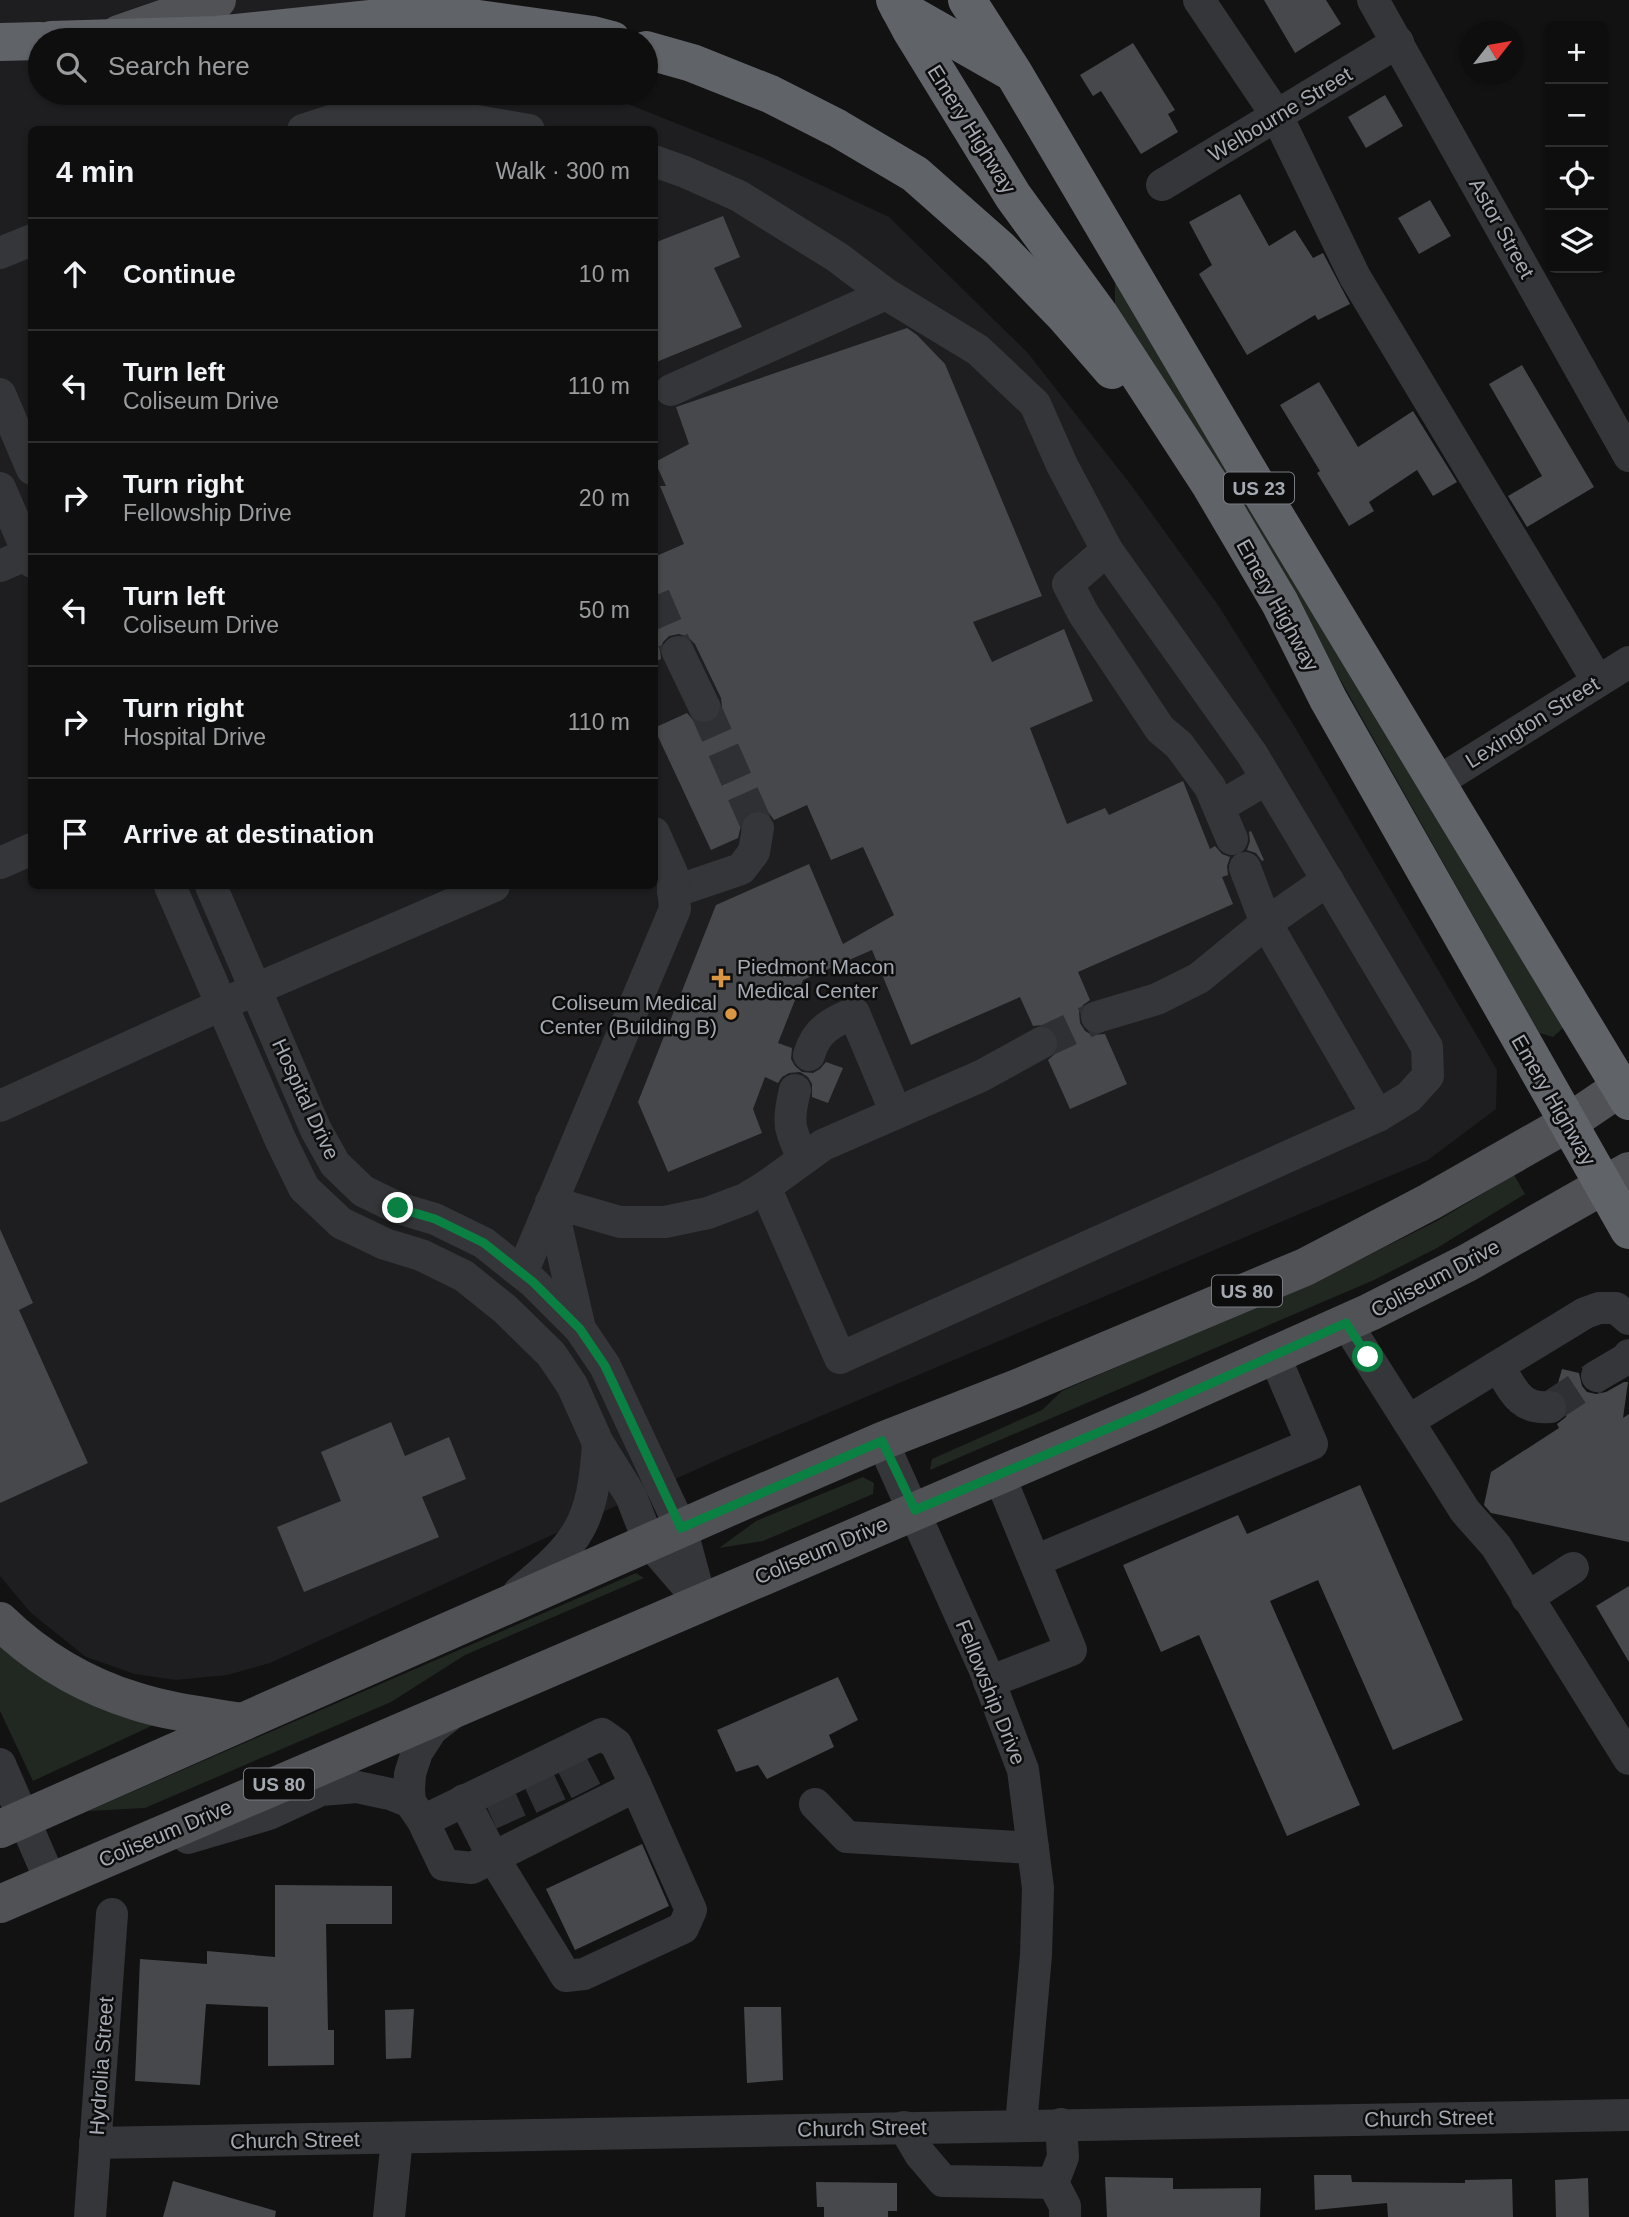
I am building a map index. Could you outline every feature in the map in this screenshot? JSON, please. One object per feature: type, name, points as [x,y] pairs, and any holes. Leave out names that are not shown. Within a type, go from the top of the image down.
[{"type":"highway","name":"Emery Highway","points":[[967,0],[1013,72],[1436,783],[1625,1094]]},
{"type":"highway","points":[[893,3],[1013,72]]},
{"type":"highway","name":"Emery Highway","points":[[893,3],[1013,195],[1101,317],[1211,486],[1280,603],[1328,699],[1568,1123],[1616,1179],[1629,1230]]},
{"type":"highway","points":[[284,28],[388,17],[471,18],[543,28]]},
{"type":"highway","points":[[0,42],[28,41]]},
{"type":"highway","points":[[658,53],[692,63],[770,94],[837,128],[915,174],[1000,249],[1065,316],[1211,486]]},
{"type":"main road","points":[[136,28],[217,0]]},
{"type":"main road","name":"US 80","points":[[12,1824],[882,1441],[1015,1389],[1305,1267],[1625,1094]]},
{"type":"main road","name":"Coliseum Drive","points":[[0,1904],[1346,1323],[1468,1263],[1616,1179]]},
{"type":"main road","points":[[0,1621],[63,1671],[103,1689],[148,1704],[242,1721]]},
{"type":"street","points":[[1199,0],[1277,116],[1355,277],[1597,680]]},
{"type":"street","name":"Astor Street","points":[[1373,0],[1629,456]]},
{"type":"street","name":"Welbourne Street","points":[[1162,185],[1398,42]]},
{"type":"street","points":[[315,126],[349,115],[459,118],[505,126]]},
{"type":"street","points":[[658,162],[739,196],[837,257],[886,294],[978,350],[1035,404],[1062,465],[1107,550],[1252,754],[1427,1046],[1428,1076],[1409,1097],[1378,1116],[841,1358],[765,1187]]},
{"type":"street","points":[[0,253],[28,242]]},
{"type":"street","points":[[671,390],[886,294]]},
{"type":"street","points":[[0,394],[28,460]]},
{"type":"street","points":[[0,488],[20,561]]},
{"type":"street","points":[[1107,550],[1068,584],[1083,613],[1160,729],[1179,745],[1210,787],[1232,839]]},
{"type":"street","points":[[678,652],[704,706]]},
{"type":"street","name":"Lexington Street","points":[[1436,783],[1629,662]]},
{"type":"street","points":[[1219,807],[1267,779]]},
{"type":"street","points":[[673,892],[741,869],[754,852],[758,828]]},
{"type":"street","points":[[522,1273],[675,909],[672,873],[658,846]]},
{"type":"street","points":[[0,863],[28,851]]},
{"type":"street","points":[[1245,868],[1266,923],[1378,1116]]},
{"type":"street","points":[[1097,1017],[1157,999],[1199,978],[1266,923],[1328,880]]},
{"type":"street","name":"Hospital Drive","points":[[171,889],[304,1188],[341,1223],[385,1244],[421,1255],[464,1276],[505,1308],[551,1354],[572,1385],[598,1443],[631,1496],[665,1535]]},
{"type":"street","name":"Hospital Drive","points":[[212,889],[316,1130],[335,1164],[363,1191],[398,1208],[435,1219],[484,1243],[522,1273],[580,1329],[605,1366],[665,1535],[701,1602]]},
{"type":"street","points":[[0,1106],[256,989],[487,889]]},
{"type":"street","points":[[809,1055],[813,1041],[828,1024],[855,1013],[896,1113]]},
{"type":"street","points":[[551,1202],[620,1222],[665,1222],[708,1213],[745,1199],[823,1145],[981,1076],[1041,1043]]},
{"type":"street","points":[[794,1090],[788,1116],[792,1136],[803,1158]]},
{"type":"street","points":[[551,1202],[580,1329]]},
{"type":"street","points":[[1408,1420],[1585,1313],[1599,1308],[1616,1308],[1629,1318]]},
{"type":"street","points":[[1346,1323],[1465,1511],[1496,1546],[1629,1759]]},
{"type":"street","points":[[1035,1561],[1312,1444],[1274,1355]]},
{"type":"street","points":[[1597,1376],[1629,1355]]},
{"type":"street","points":[[1499,1367],[1514,1392],[1525,1404],[1538,1408],[1550,1407]]},
{"type":"street","name":"Fellowship Drive","points":[[882,1441],[915,1510],[989,1682],[1023,1770],[1038,1888],[1036,1955],[1021,2125]]},
{"type":"street","points":[[503,1606],[549,1567],[576,1537],[590,1506],[598,1443]]},
{"type":"street","points":[[989,1682],[1071,1650],[999,1475]]},
{"type":"street","points":[[1527,1598],[1573,1568]]},
{"type":"street","points":[[457,1709],[432,1729],[417,1752],[410,1774],[417,1812],[444,1865],[472,1868],[536,1772],[636,1786]]},
{"type":"street","points":[[142,1843],[195,1837],[269,1814],[331,1788],[357,1787],[390,1794],[417,1812],[464,1800],[504,1821],[555,1815],[580,1778],[602,1734],[616,1744],[691,1910],[683,1928],[584,1975],[566,1976],[504,1821],[464,1800]]},
{"type":"street","points":[[0,1764],[12,1824],[51,1882]]},
{"type":"street","points":[[816,1804],[848,1837],[1033,1848]]},
{"type":"street","name":"Hydrolia Street","points":[[90,2217],[112,1914]]},
{"type":"street","name":"Church Street","points":[[95,2143],[1629,2115]]},
{"type":"street","points":[[1061,2124],[1063,2157],[1053,2183],[1065,2206],[1065,2217]]},
{"type":"street","points":[[904,2127],[919,2154],[943,2181],[1053,2183]]},
{"type":"street","points":[[389,2217],[397,2138]]},
{"type":"shaded area","name":"Piedmont Macon Medical Center","points":[[0,0],[419,0],[399,28],[28,28],[28,105],[630,105],[763,158],[889,217],[1027,352],[1131,485],[1218,605],[1296,729],[1497,1070],[1496,1109],[1428,1160],[726,1456],[270,1663],[227,1675],[176,1680],[135,1674],[86,1657],[31,1613],[0,1576]]},
{"type":"shaded area","points":[[1115,279],[1565,1026],[1553,1037],[1539,1033],[1336,672],[1115,312]]},
{"type":"shaded area","points":[[1514,1175],[1525,1194],[1437,1248],[1374,1280],[930,1470],[932,1459],[1042,1410],[1062,1391],[1347,1266],[1437,1221]]},
{"type":"shaded area","points":[[863,1477],[874,1483],[873,1494],[763,1541],[719,1548],[756,1521]]},
{"type":"shaded area","points":[[636,1573],[644,1578],[465,1655],[391,1702],[145,1808],[88,1811]]},
{"type":"shaded area","points":[[0,1641],[160,1722],[33,1781],[0,1711]]},
{"type":"building","points":[[1264,0],[1326,0],[1341,24],[1295,53]]},
{"type":"building","points":[[1133,43],[1175,110],[1168,114],[1178,132],[1141,154],[1101,91],[1093,96],[1080,75]]},
{"type":"building","points":[[1385,95],[1403,126],[1366,148],[1348,117]]},
{"type":"building","points":[[1240,194],[1269,246],[1295,230],[1313,258],[1323,253],[1350,304],[1318,320],[1315,315],[1247,355],[1199,274],[1212,265],[1189,222]]},
{"type":"building","points":[[1430,200],[1451,236],[1419,254],[1398,218]]},
{"type":"building","points":[[723,216],[740,257],[714,268],[742,327],[658,361],[658,241]]},
{"type":"building","points":[[907,328],[945,364],[1042,596],[973,622],[992,662],[1064,629],[1093,701],[1030,728],[1067,824],[1105,808],[1109,815],[1183,781],[1210,849],[1215,846],[1222,854],[1230,857],[1228,875],[1222,877],[1233,904],[1078,972],[1090,1000],[1079,1012],[1080,1023],[1085,1031],[1092,1035],[1105,1034],[1127,1084],[1070,1109],[1048,1060],[1057,1052],[1057,1035],[1050,1027],[1033,1026],[1020,997],[911,1045],[872,950],[803,980],[778,1043],[792,1048],[791,1059],[802,1072],[813,1073],[826,1062],[843,1068],[828,1103],[812,1097],[812,1084],[808,1077],[800,1072],[789,1073],[778,1083],[765,1077],[753,1109],[762,1133],[668,1172],[638,1102],[716,905],[809,864],[843,944],[894,915],[863,847],[831,860],[807,805],[774,820],[769,813],[762,810],[751,811],[743,817],[738,838],[711,850],[658,737],[658,726],[687,713],[694,721],[711,723],[719,717],[722,707],[721,698],[695,644],[688,637],[679,634],[669,636],[663,642],[661,659],[658,660],[658,555],[684,544],[660,486],[666,486],[658,469],[658,460],[689,444],[676,407]]},
{"type":"building","points":[[1522,365],[1594,487],[1527,527],[1508,496],[1542,476],[1489,384]]},
{"type":"building","points":[[1319,382],[1358,447],[1413,411],[1457,482],[1433,496],[1417,470],[1369,502],[1374,511],[1349,526],[1280,405]]},
{"type":"building","points":[[1251,831],[1264,860],[1262,861],[1256,853],[1247,850]]},
{"type":"building","points":[[0,1229],[33,1303],[19,1310],[88,1463],[0,1503]]},
{"type":"building","points":[[1562,1369],[1579,1373],[1582,1386],[1587,1392],[1596,1394],[1628,1382],[1623,1418],[1629,1414],[1629,1542],[1491,1513],[1484,1505],[1491,1472],[1559,1428],[1557,1424],[1566,1417],[1566,1398],[1556,1390]]},
{"type":"building","points":[[391,1422],[405,1456],[449,1437],[466,1479],[422,1497],[439,1537],[304,1592],[277,1527],[341,1501],[321,1452]]},
{"type":"building","points":[[1360,1485],[1463,1720],[1393,1750],[1318,1580],[1270,1601],[1360,1805],[1287,1836],[1199,1635],[1161,1652],[1123,1565],[1238,1515],[1247,1534]]},
{"type":"building","points":[[1629,1586],[1629,1662],[1596,1606]]},
{"type":"building","points":[[838,1677],[858,1720],[829,1735],[834,1747],[767,1779],[758,1765],[736,1772],[717,1730]]},
{"type":"building","points":[[642,1844],[669,1906],[575,1950],[546,1889]]},
{"type":"building","points":[[275,1885],[392,1886],[392,1924],[326,1924],[328,2030],[334,2030],[334,2065],[268,2066],[268,2007],[206,2004],[200,2085],[135,2081],[140,1959],[207,1964],[207,1951],[275,1957]]},
{"type":"building","points":[[744,2007],[781,2007],[783,2080],[747,2083]]},
{"type":"building","points":[[414,2009],[411,2058],[386,2059],[385,2010]]},
{"type":"building","points":[[1314,2175],[1351,2175],[1352,2182],[1465,2183],[1465,2180],[1512,2179],[1513,2217],[1388,2217],[1387,2203],[1315,2210]]},
{"type":"building","points":[[1105,2177],[1173,2178],[1173,2189],[1261,2188],[1260,2217],[1107,2217]]},
{"type":"building","points":[[1588,2178],[1589,2217],[1556,2217],[1555,2180]]},
{"type":"building","points":[[173,2181],[276,2211],[275,2217],[163,2217]]},
{"type":"building","points":[[816,2182],[897,2183],[897,2211],[888,2211],[888,2217],[824,2217],[824,2207],[817,2207]]},
{"type":"tunnel","points":[[658,605],[678,652]]},
{"type":"tunnel","points":[[704,706],[758,828]]},
{"type":"tunnel","points":[[1041,1043],[1097,1017]]},
{"type":"tunnel","points":[[1550,1407],[1597,1376]]},
{"type":"tunnel","points":[[572,1764],[586,1791]]},
{"type":"tunnel","points":[[538,1778],[551,1806]]},
{"type":"tunnel","points":[[499,1795],[511,1822]]},
{"type":"place","name":"Piedmont Macon Medical Center","points":[[721,978]]},
{"type":"place","name":"Coliseum Medical Center (Building B)","points":[[731,1014]]},
{"type":"route","points":[[398,1208],[435,1219],[484,1243],[533,1282],[580,1329],[605,1366],[681,1528],[882,1441],[915,1510],[1149,1411],[1346,1323],[1368,1357]]}]
